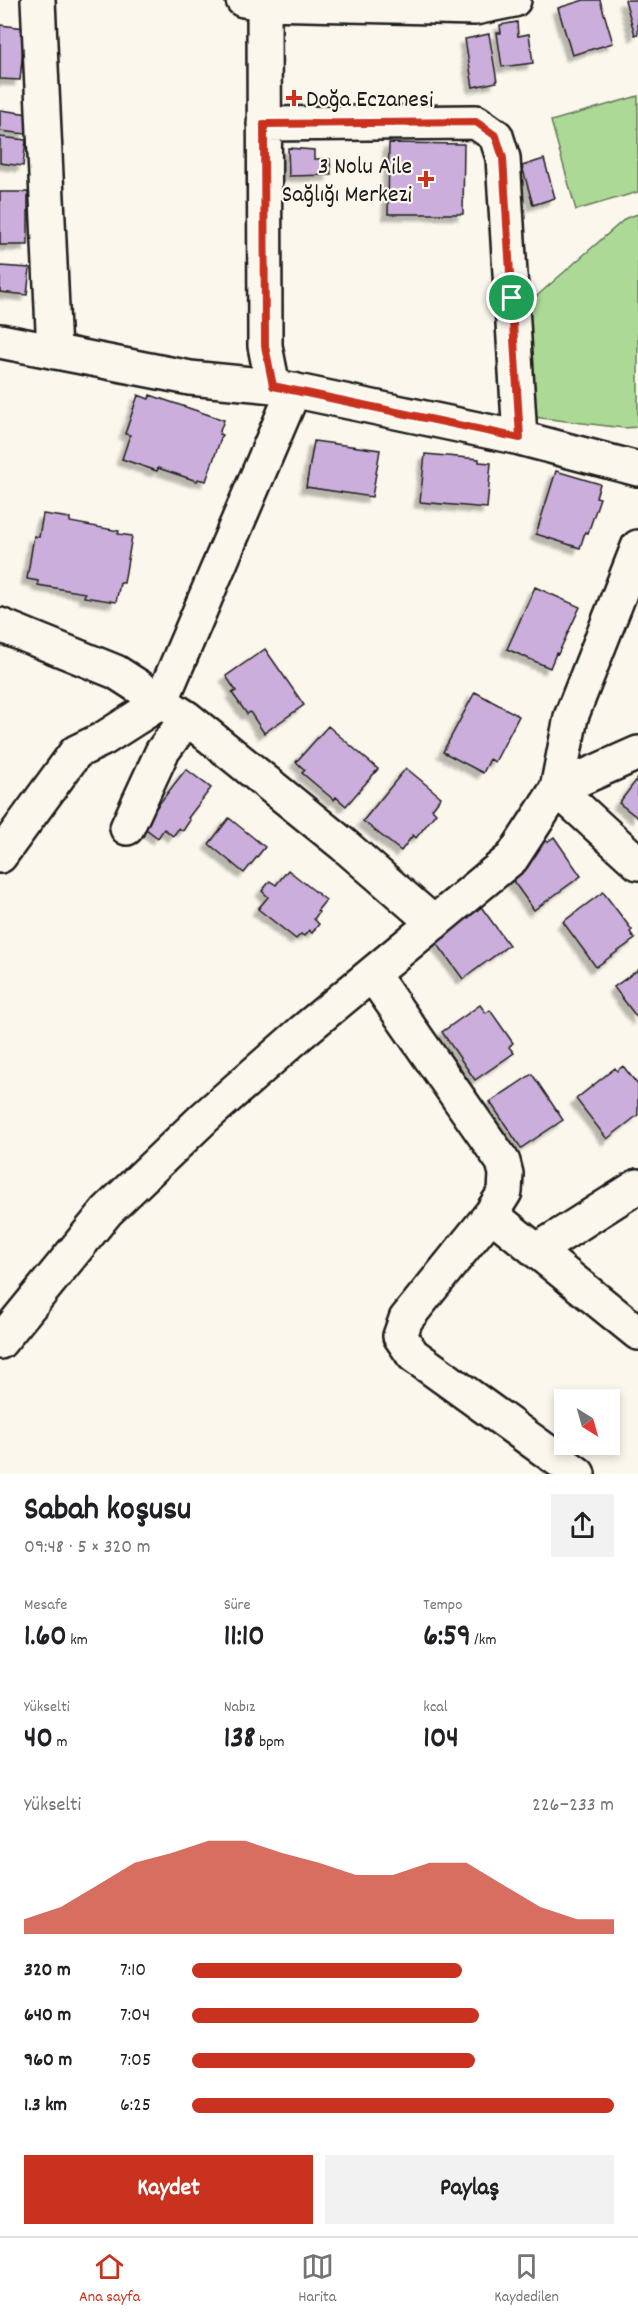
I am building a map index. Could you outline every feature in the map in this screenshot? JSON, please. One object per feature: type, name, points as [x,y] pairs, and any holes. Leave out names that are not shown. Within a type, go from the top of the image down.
[{"type":"street","points":[[38,0],[54,352]]},
{"type":"street","points":[[127,828],[162,752],[174,710],[284,388],[265,346],[264,124],[257,1],[475,4],[514,0]]},
{"type":"street","points":[[264,124],[476,122],[496,136],[503,158],[520,438]]},
{"type":"street","points":[[0,341],[190,378],[284,388],[520,438],[638,469]]},
{"type":"street","points":[[0,1342],[106,1210],[302,1032],[512,858],[557,789],[571,717],[638,547]]},
{"type":"street","points":[[0,625],[116,672],[174,710],[344,845],[434,923]]},
{"type":"street","points":[[0,856],[76,752],[174,710]]},
{"type":"street","points":[[557,789],[638,753]]},
{"type":"street","points":[[557,789],[638,863]]},
{"type":"street","points":[[372,974],[503,1162],[506,1174],[505,1192],[491,1214],[406,1319],[400,1336],[413,1355],[578,1474]]},
{"type":"street","points":[[536,1251],[638,1186]]},
{"type":"street","points":[[491,1214],[638,1334]]},
{"type":"green space","points":[[638,96],[638,192],[576,210],[551,121]]},
{"type":"green space","points":[[638,214],[638,427],[624,428],[525,416],[523,308],[626,218]]},
{"type":"building","points":[[584,0],[600,0],[613,43],[572,55],[558,8]]},
{"type":"building","points":[[625,0],[638,0],[638,34],[635,35]]},
{"type":"building","points":[[517,22],[518,36],[529,34],[533,63],[502,67],[497,33],[501,33],[500,25]]},
{"type":"building","points":[[0,25],[25,28],[20,80],[0,79]]},
{"type":"building","points":[[489,34],[497,82],[473,87],[465,39]]},
{"type":"building","points":[[0,110],[29,114],[26,134],[0,131]]},
{"type":"building","points":[[0,137],[26,140],[23,166],[0,163]]},
{"type":"building","name":"3 Nolu Aile Sağlığı Merkezi","points":[[389,143],[464,144],[463,214],[388,214]]},
{"type":"building","points":[[288,148],[314,150],[314,159],[330,159],[331,175],[289,176]]},
{"type":"building","points":[[544,159],[555,198],[533,205],[522,166]]},
{"type":"building","points":[[0,192],[28,192],[28,245],[0,245]]},
{"type":"building","points":[[0,266],[30,268],[27,295],[0,292]]},
{"type":"building","points":[[138,395],[149,399],[150,395],[224,420],[219,434],[222,435],[206,481],[198,479],[197,481],[158,468],[157,471],[122,459],[130,435],[125,434]]},
{"type":"building","points":[[314,441],[380,450],[372,497],[306,487]]},
{"type":"building","points":[[425,454],[479,459],[479,462],[491,463],[487,508],[420,502]]},
{"type":"building","points":[[556,471],[600,484],[596,497],[600,498],[588,533],[585,532],[580,548],[536,534]]},
{"type":"building","points":[[43,514],[70,518],[70,522],[119,531],[118,534],[132,536],[124,583],[120,583],[116,602],[84,597],[85,593],[38,585],[38,581],[27,579],[34,536],[39,537]]},
{"type":"building","points":[[535,587],[580,607],[550,668],[507,649]]},
{"type":"building","points":[[265,649],[304,705],[264,733],[250,712],[247,714],[232,693],[236,691],[226,676]]},
{"type":"building","points":[[475,692],[519,716],[495,762],[490,759],[483,773],[443,752]]},
{"type":"building","points":[[328,726],[378,769],[346,806],[336,797],[334,800],[302,773],[305,770],[296,762]]},
{"type":"building","points":[[406,768],[441,797],[432,809],[436,813],[416,838],[413,835],[401,851],[363,821]]},
{"type":"building","points":[[186,769],[211,788],[188,818],[190,820],[183,831],[179,828],[173,836],[164,829],[158,838],[142,826]]},
{"type":"building","points":[[638,778],[638,818],[619,803]]},
{"type":"building","points":[[229,818],[265,847],[244,873],[209,844]]},
{"type":"building","points":[[554,837],[581,876],[534,910],[506,871],[544,838],[547,842]]},
{"type":"building","points":[[288,870],[326,900],[314,919],[319,924],[312,933],[309,930],[304,936],[301,934],[296,939],[258,909],[268,897],[262,891],[270,881],[276,885]]},
{"type":"building","points":[[603,892],[632,930],[630,932],[635,939],[596,967],[563,922]]},
{"type":"building","points":[[479,904],[509,945],[463,979],[433,938]]},
{"type":"building","points":[[638,970],[638,1019],[614,987]]},
{"type":"building","points":[[480,1005],[486,1013],[490,1010],[513,1043],[509,1047],[514,1053],[475,1080],[442,1032]]},
{"type":"building","points":[[623,1066],[638,1085],[638,1115],[607,1139],[576,1099],[615,1068],[617,1071]]},
{"type":"building","points":[[532,1074],[563,1120],[521,1148],[490,1102]]},
{"type":"place","name":"Doğa Eczanesi","points":[[294,98]]},
{"type":"place","name":"3 Nolu Aile Sağlığı Merkezi","points":[[426,179]]},
{"type":"route","points":[[476,122],[496,136],[503,158],[512,298],[520,438],[273,386],[265,346],[264,124],[476,122]]}]
